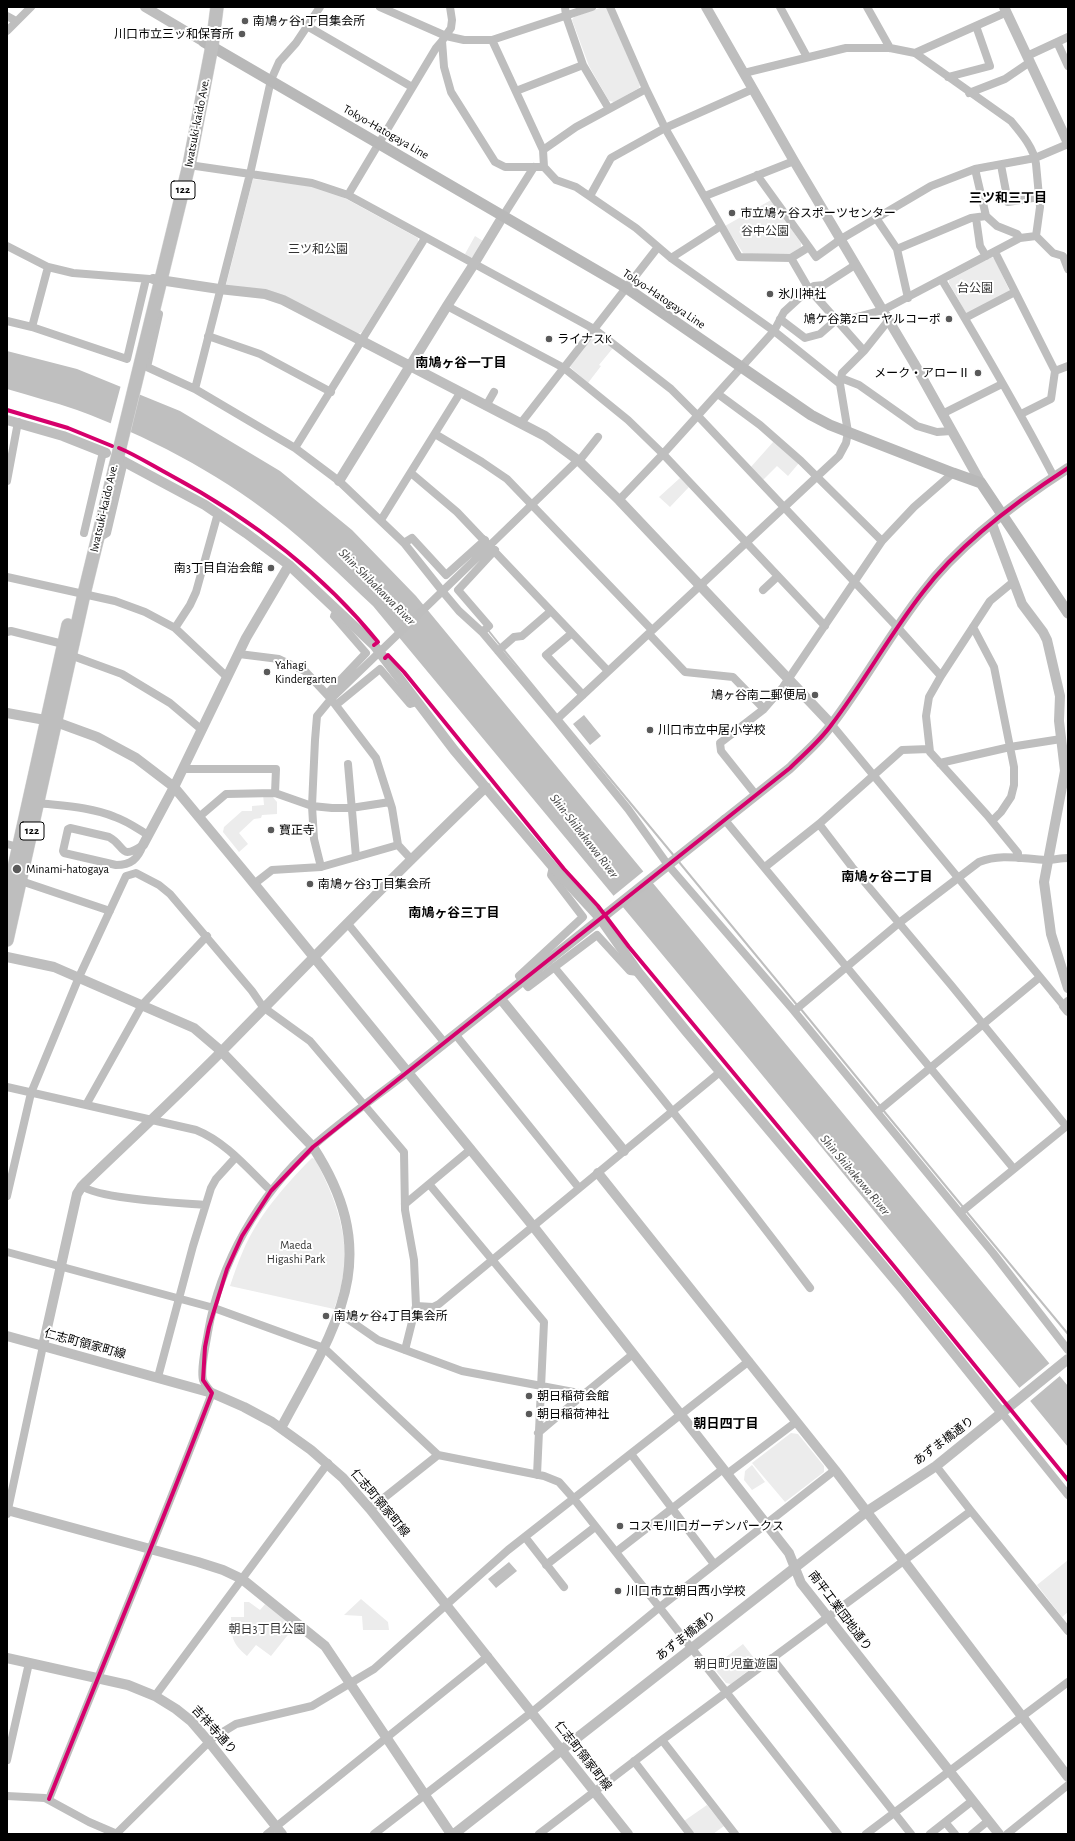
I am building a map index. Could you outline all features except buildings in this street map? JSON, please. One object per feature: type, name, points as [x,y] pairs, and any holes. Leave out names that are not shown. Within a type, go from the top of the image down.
[{"type":"highway","name":"Iwatsuki-kaido Ave.","points":[[156,280],[189,165],[208,44],[209,7]]},
{"type":"highway","name":"Iwatsuki-kaido Ave.","points":[[7,940],[38,803],[51,721],[80,594],[156,280],[189,126],[217,7]]},
{"type":"highway","name":"Iwatsuki-kaido Ave.","points":[[80,594],[102,536],[114,453]]},
{"type":"highway","name":"Iwatsuki-kaido Ave.","points":[[7,899],[13,846],[51,721]]},
{"type":"main road","name":"Tokyo-Hatogaya Line","points":[[208,44],[625,287],[810,415],[830,425],[953,473],[981,482]]},
{"type":"main road","points":[[981,482],[1004,514],[1068,613]]},
{"type":"street","points":[[7,30],[31,7]]},
{"type":"street","points":[[145,7],[208,44]]},
{"type":"street","points":[[195,389],[219,289],[250,174],[271,80],[279,62],[296,43],[320,7]]},
{"type":"street","points":[[380,7],[444,39],[464,40],[492,40],[565,11],[592,7]]},
{"type":"street","points":[[348,195],[436,48],[444,39],[452,24],[450,7]]},
{"type":"street","points":[[610,7],[665,128],[739,257],[791,258],[809,247]]},
{"type":"street","points":[[706,7],[855,265],[914,363],[981,482]]},
{"type":"street","points":[[780,7],[807,57]]},
{"type":"street","points":[[867,7],[890,48]]},
{"type":"street","points":[[756,175],[816,257],[841,239],[931,186],[975,169],[1035,158],[1068,144],[1006,10],[976,26],[915,53]]},
{"type":"street","points":[[565,11],[583,65],[609,109]]},
{"type":"street","points":[[7,16],[16,21]]},
{"type":"street","points":[[307,26],[412,87]]},
{"type":"street","points":[[948,77],[990,66],[976,26]]},
{"type":"street","points":[[969,92],[1005,79],[1028,59],[1068,37]]},
{"type":"street","points":[[444,39],[444,67],[451,92],[495,162],[505,167],[544,167]]},
{"type":"street","points":[[492,40],[543,150],[544,167],[556,180],[576,187],[636,228],[671,258],[774,331],[840,381],[859,385],[917,426],[937,432],[952,431]]},
{"type":"street","points":[[1057,42],[1068,66]]},
{"type":"street","points":[[744,73],[846,48],[890,48],[915,53],[1010,121],[1022,133],[1035,158],[1040,207],[1036,236]]},
{"type":"street","points":[[516,91],[583,65]]},
{"type":"street","points":[[543,150],[576,127],[646,88]]},
{"type":"street","points":[[590,196],[611,158],[665,128],[753,89]]},
{"type":"street","points":[[705,196],[794,160]]},
{"type":"street","points":[[1001,164],[1008,202],[1039,198]]},
{"type":"street","points":[[189,165],[312,183],[348,195],[594,329],[671,390],[698,416],[898,628],[941,676]]},
{"type":"street","points":[[339,481],[474,264],[502,216],[534,167]]},
{"type":"street","points":[[975,169],[986,216],[997,226],[1017,234],[1020,238]]},
{"type":"street","points":[[897,249],[971,218],[986,216]]},
{"type":"street","points":[[876,218],[897,249],[908,298]]},
{"type":"street","points":[[976,218],[980,246],[986,256]]},
{"type":"street","points":[[671,258],[722,226]]},
{"type":"street","points":[[780,319],[806,338],[820,334],[837,321],[883,310],[1020,238],[1036,236]]},
{"type":"street","points":[[1036,236],[1053,253],[1065,255],[1068,269]]},
{"type":"street","points":[[295,448],[425,238]]},
{"type":"street","points":[[7,246],[48,267],[73,273],[156,280],[265,294],[282,300],[460,393],[521,423],[552,441],[579,460],[619,500],[832,725],[1040,977],[1067,1006]]},
{"type":"street","points":[[521,423],[625,287],[658,247]]},
{"type":"street","points":[[995,252],[1054,371],[1051,399],[1021,414]]},
{"type":"street","points":[[791,258],[809,289],[864,351]]},
{"type":"street","points":[[619,500],[698,416],[774,331],[784,312],[809,289],[814,286],[824,285],[855,265]]},
{"type":"street","points":[[32,327],[48,267]]},
{"type":"street","points":[[7,321],[32,327],[126,359],[156,280]]},
{"type":"street","points":[[156,280],[147,367],[195,389],[295,448],[339,481],[404,542],[443,592],[459,611],[482,632],[628,809],[666,866],[794,1011],[993,1253],[1068,1356]]},
{"type":"street","points":[[942,280],[1021,414],[1054,477]]},
{"type":"street","points":[[965,318],[1015,292]]},
{"type":"street","points":[[447,306],[564,368],[628,420],[663,454],[825,626]]},
{"type":"street","points":[[556,720],[748,543],[839,456],[846,443],[848,432],[840,381],[842,373],[864,351],[888,321]]},
{"type":"street","points":[[208,336],[260,354],[331,392]]},
{"type":"street","points":[[1054,371],[1068,366]]},
{"type":"street","points":[[942,414],[1002,384]]},
{"type":"street","points":[[486,406],[494,392]]},
{"type":"street","points":[[381,520],[460,393]]},
{"type":"street","points":[[718,394],[760,425],[818,476],[882,541]]},
{"type":"street","points":[[7,420],[18,422],[114,453],[218,513],[289,565],[381,653],[417,702],[486,788],[553,867],[601,917],[638,972],[905,1292],[1068,1494]]},
{"type":"street","points":[[7,481],[18,422]]},
{"type":"street","points":[[435,434],[507,479],[651,632],[685,672],[733,677],[764,709]]},
{"type":"street","points":[[331,700],[579,460],[598,437]]},
{"type":"street","points":[[84,533],[114,453]]},
{"type":"street","points":[[49,1799],[70,1744],[99,1678],[212,1393],[203,1380],[203,1371],[208,1334],[214,1308],[233,1255],[246,1230],[271,1191],[313,1147],[756,795],[800,758],[832,725],[937,574],[967,545],[1004,514],[1054,477],[1068,469]]},
{"type":"street","points":[[411,473],[457,512],[490,545],[608,671]]},
{"type":"street","points":[[756,795],[719,746],[722,741],[764,709],[788,680],[882,541],[914,507],[953,473]]},
{"type":"street","points":[[175,628],[190,605],[196,592],[218,513]]},
{"type":"street","points":[[992,524],[1022,604],[1043,632],[1049,648],[1060,696],[1065,772],[1064,799],[1048,860],[1044,882],[1051,934],[1068,988]]},
{"type":"street","points":[[404,542],[412,538],[446,575],[490,545]]},
{"type":"street","points":[[482,632],[489,626],[458,590],[490,545]]},
{"type":"street","points":[[143,845],[129,852],[122,851],[114,840],[109,837],[70,828],[68,829],[63,851],[64,853],[116,865],[124,865],[135,860],[140,855],[143,845],[174,788],[246,638],[289,565]]},
{"type":"street","points":[[762,590],[778,576]]},
{"type":"street","points":[[7,577],[115,601],[144,612],[175,628],[227,677]]},
{"type":"street","points":[[1013,582],[990,601],[941,676],[929,697],[926,716],[929,749],[992,821],[1018,853],[1018,858]]},
{"type":"street","points":[[321,867],[314,839],[312,806],[317,716],[331,700],[366,653],[334,616],[337,610]]},
{"type":"street","points":[[498,651],[514,637],[522,636],[551,611]]},
{"type":"street","points":[[973,627],[990,656],[994,667],[1014,767],[1014,785],[1008,802],[992,821]]},
{"type":"street","points":[[7,632],[11,631],[67,650],[122,674],[170,703],[202,730]]},
{"type":"street","points":[[572,633],[546,655],[583,695]]},
{"type":"street","points":[[239,654],[279,659],[294,666],[304,671],[331,700],[376,758],[390,802],[398,845],[411,859]]},
{"type":"street","points":[[331,700],[380,669],[410,704],[417,702]]},
{"type":"street","name":"南平工業団地通り","points":[[7,713],[51,721],[97,737],[118,748],[154,771],[174,788],[533,1226],[789,1553],[801,1583],[827,1617],[999,1834]]},
{"type":"street","points":[[940,763],[1063,735]]},
{"type":"street","points":[[765,867],[819,824],[874,777],[902,750],[929,749]]},
{"type":"street","points":[[348,764],[356,857]]},
{"type":"street","points":[[183,769],[276,769],[275,793]]},
{"type":"street","points":[[450,1834],[425,1794],[325,1646],[242,1579],[224,1570],[7,1512],[77,1194],[82,1186],[221,1051],[411,859],[486,788]]},
{"type":"street","points":[[199,817],[226,794],[275,793],[312,806],[351,808],[390,802]]},
{"type":"street","points":[[38,803],[84,809],[117,817],[148,835]]},
{"type":"street","points":[[724,819],[1014,1169]]},
{"type":"street","points":[[819,824],[899,923],[1067,1125],[960,1213]]},
{"type":"street","points":[[254,884],[272,870],[321,867],[398,845]]},
{"type":"street","points":[[116,865],[122,851]]},
{"type":"street","points":[[794,1011],[899,923],[973,865],[985,859],[1018,858],[1048,860],[1068,858]]},
{"type":"street","points":[[553,867],[551,875],[583,917],[519,976],[522,981],[528,987],[597,935],[630,971],[638,972]]},
{"type":"street","points":[[7,1196],[31,1093],[79,977],[126,876],[136,873],[159,885],[170,894],[207,936],[252,991],[263,1007],[310,1041],[404,1152],[405,1204],[414,1260],[416,1306],[405,1350]]},
{"type":"street","points":[[21,881],[110,911]]},
{"type":"street","points":[[348,924],[444,1042]]},
{"type":"street","points":[[86,1105],[142,1005],[207,936]]},
{"type":"street","points":[[7,957],[54,967],[194,1028],[221,1051],[313,1147],[330,1177],[346,1223],[350,1265],[348,1281],[339,1313],[324,1348],[280,1428]]},
{"type":"street","points":[[554,967],[673,1110],[810,1288]]},
{"type":"street","points":[[877,1112],[984,1025],[1040,977]]},
{"type":"street","points":[[500,998],[624,1151]]},
{"type":"street","points":[[455,1034],[579,1188]]},
{"type":"street","points":[[416,1306],[433,1307],[439,1304],[720,1072]]},
{"type":"street","points":[[7,1087],[152,1119],[210,1135],[236,1157],[271,1191]]},
{"type":"street","points":[[405,1204],[471,1149]]},
{"type":"street","points":[[158,1377],[205,1205],[216,1179],[236,1157]]},
{"type":"street","points":[[598,1172],[835,1470],[1067,1775]]},
{"type":"street","points":[[429,1184],[544,1322],[537,1475]]},
{"type":"street","points":[[82,1186],[88,1191],[127,1198],[205,1205]]},
{"type":"street","points":[[7,1252],[214,1308],[324,1348],[438,1456],[537,1475],[559,1482],[660,1607],[838,1834]]},
{"type":"street","points":[[339,1313],[378,1340],[462,1371],[584,1394]]},
{"type":"street","name":"仁志町領家町線","points":[[7,1336],[212,1393],[244,1407],[280,1428],[328,1464],[343,1478],[370,1509],[628,1834]]},
{"type":"street","points":[[538,1433],[633,1354]]},
{"type":"street","name":"あずま橋通り","points":[[454,1834],[866,1512],[936,1466],[1012,1405],[1068,1356]]},
{"type":"street","points":[[7,1796],[49,1799],[89,1822],[117,1834],[213,1738],[236,1724],[312,1706],[374,1669],[489,1566],[749,1361]]},
{"type":"street","points":[[616,1552],[672,1509],[796,1422]]},
{"type":"street","points":[[631,1454],[714,1564]]},
{"type":"street","points":[[370,1509],[438,1456]]},
{"type":"street","points":[[155,1696],[328,1464]]},
{"type":"street","points":[[936,1466],[1068,1631]]},
{"type":"street","points":[[374,1834],[532,1712],[660,1607],[835,1470]]},
{"type":"street","points":[[539,1834],[662,1740],[971,1511]]},
{"type":"street","points":[[546,1565],[595,1527]]},
{"type":"street","points":[[525,1537],[564,1587]]},
{"type":"street","points":[[267,1834],[279,1831],[387,1737],[488,1656]]},
{"type":"street","name":"吉祥寺通り","points":[[7,1658],[128,1685],[155,1696],[176,1709],[191,1721],[209,1742],[279,1831]]},
{"type":"street","points":[[772,1658],[911,1834]]},
{"type":"street","points":[[7,1760],[29,1663]]},
{"type":"street","points":[[866,1834],[1068,1682]]},
{"type":"street","points":[[662,1740],[735,1834]]},
{"type":"street","points":[[634,1761],[690,1834]]},
{"type":"street","points":[[1006,1834],[1068,1785]]},
{"type":"street","points":[[930,1834],[972,1801]]},
{"type":"street","points":[[972,1834],[988,1821]]},
{"type":"street","points":[[945,1822],[955,1834]]},
{"type":"green space","points":[[603,7],[607,8],[640,85],[639,88],[614,102],[609,101],[589,66],[572,20],[574,17]]},
{"type":"green space","name":"三ツ和公園","points":[[253,179],[311,186],[339,195],[418,238],[418,242],[362,332],[358,334],[322,316],[226,285]]},
{"type":"green space","name":"谷中公園","points":[[771,200],[801,243],[801,247],[790,255],[743,253],[725,226]]},
{"type":"green space","points":[[475,236],[483,241],[474,257],[470,258],[465,254]]},
{"type":"green space","name":"台公園","points":[[992,257],[995,259],[1010,292],[966,313],[949,283],[949,280]]},
{"type":"green space","points":[[593,334],[596,334],[613,348],[599,365],[601,366],[588,383],[569,366]]},
{"type":"green space","points":[[774,441],[799,463],[788,476],[777,466],[762,481],[750,468]]},
{"type":"green space","points":[[680,478],[689,487],[670,507],[659,497]]},
{"type":"green space","points":[[263,794],[270,794],[277,802],[277,814],[262,815],[261,818],[254,819],[239,833],[248,844],[239,852],[223,832],[224,827],[242,811],[252,811],[252,806],[264,805]]},
{"type":"green space","name":"Maeda Higashi Park","points":[[312,1158],[315,1159],[332,1196],[338,1214],[345,1251],[341,1289],[334,1309],[230,1286],[241,1255],[264,1213],[282,1190]]},
{"type":"green space","points":[[791,1433],[798,1434],[824,1466],[824,1472],[785,1502],[752,1463]]},
{"type":"green space","points":[[752,1465],[765,1482],[752,1490],[744,1480],[745,1471]]},
{"type":"green space","points":[[1068,1560],[1068,1612],[1062,1617],[1037,1585]]},
{"type":"green space","points":[[361,1599],[388,1622],[389,1630],[363,1630],[362,1616],[344,1615]]},
{"type":"green space","name":"朝日3丁目公園","points":[[244,1602],[249,1602],[260,1610],[266,1603],[295,1626],[271,1656],[256,1645],[247,1656],[238,1647],[233,1639],[231,1617],[244,1617]]},
{"type":"green space","name":"朝日町児童遊園","points":[[743,1644],[758,1663],[731,1684],[726,1683],[713,1667]]},
{"type":"green space","points":[[707,1805],[724,1826],[713,1834],[694,1834],[684,1821]]},
{"type":"water","points":[[7,351],[77,369],[180,411],[280,471],[352,530],[416,596],[1068,1386],[1068,1447],[749,1059],[373,606],[325,560],[287,527],[252,501],[204,470],[154,443],[103,420],[68,407],[7,389]]},
{"type":"water","points":[[584,715],[601,736],[590,745],[573,724]]},
{"type":"water","points":[[509,1562],[517,1571],[496,1588],[488,1579]]},
{"type":"pier","points":[[121,385],[139,392],[129,434],[110,426]]},
{"type":"pier","points":[[645,870],[653,881],[621,907],[612,897]]},
{"type":"pier","points":[[1051,1362],[1061,1375],[1029,1402],[1018,1389]]},
{"type":"waterway","points":[[488,630],[500,645]]},
{"type":"waterway","points":[[503,649],[557,715]]},
{"type":"waterway","points":[[560,718],[675,857]]},
{"type":"waterway","points":[[679,862],[797,1005]]},
{"type":"waterway","points":[[800,1008],[881,1107]]},
{"type":"waterway","points":[[883,1110],[963,1207]]},
{"type":"waterway","points":[[966,1211],[1068,1334]]},
{"type":"cycle path","points":[[7,410],[68,428],[112,446]]},
{"type":"cycle path","points":[[119,448],[199,491],[228,509],[282,548],[333,593],[356,617],[378,642],[374,645]]},
{"type":"cycle path","points":[[49,1799],[152,1546],[212,1393],[203,1380],[205,1347],[209,1327],[227,1269],[242,1236],[271,1191],[313,1147],[790,768],[817,742],[844,708],[911,608],[938,574],[990,524],[1029,494],[1068,468]]},
{"type":"cycle path","points":[[385,658],[388,655],[404,672],[564,869],[598,906],[629,947],[893,1265],[1068,1480]]},
{"type":"place","name":"南鳩ヶ谷1丁目集会所","points":[[245,21]]},
{"type":"place","name":"川口市立三ッ和保育所","points":[[242,34]]},
{"type":"place","name":"市立鳩ヶ谷スポーツセンター","points":[[732,213]]},
{"type":"place","name":"氷川神社","points":[[770,294]]},
{"type":"place","name":"鳩ケ谷第2ローヤルコーポ","points":[[949,319]]},
{"type":"place","name":"ライナスK","points":[[549,339]]},
{"type":"place","name":"メーク・アローⅡ","points":[[978,373]]},
{"type":"place","name":"南3丁目自治会館","points":[[271,568]]},
{"type":"place","name":"Yahagi Kindergarten","points":[[267,672]]},
{"type":"place","name":"鳩ヶ谷南二郵便局","points":[[815,695]]},
{"type":"place","name":"川口市立中居小学校","points":[[650,730]]},
{"type":"place","name":"寶正寺","points":[[271,830]]},
{"type":"place","name":"Minami-hatogaya","points":[[17,869]]},
{"type":"place","name":"南鳩ヶ谷3丁目集会所","points":[[310,884]]},
{"type":"place","name":"南鳩ヶ谷4丁目集会所","points":[[326,1316]]},
{"type":"place","name":"朝日稲荷会館","points":[[529,1396]]},
{"type":"place","name":"朝日稲荷神社","points":[[529,1414]]},
{"type":"place","name":"コスモ川口ガーデンパークス","points":[[620,1526]]},
{"type":"place","name":"川口市立朝日西小学校","points":[[618,1591]]},
{"type":"district","name":"三ツ和三丁目","points":[[1008,198]]},
{"type":"district","name":"南鳩ヶ谷一丁目","points":[[461,363]]},
{"type":"district","name":"南鳩ヶ谷二丁目","points":[[887,877]]},
{"type":"district","name":"南鳩ヶ谷三丁目","points":[[454,913]]},
{"type":"district","name":"朝日四丁目","points":[[726,1424]]},
{"type":"water label","name":"Shin-Shibakawa River","points":[[377,587]]},
{"type":"water label","name":"Shin-Shibakawa River","points":[[584,836]]},
{"type":"water label","name":"Shin Shibakawa River","points":[[855,1175]]}]
